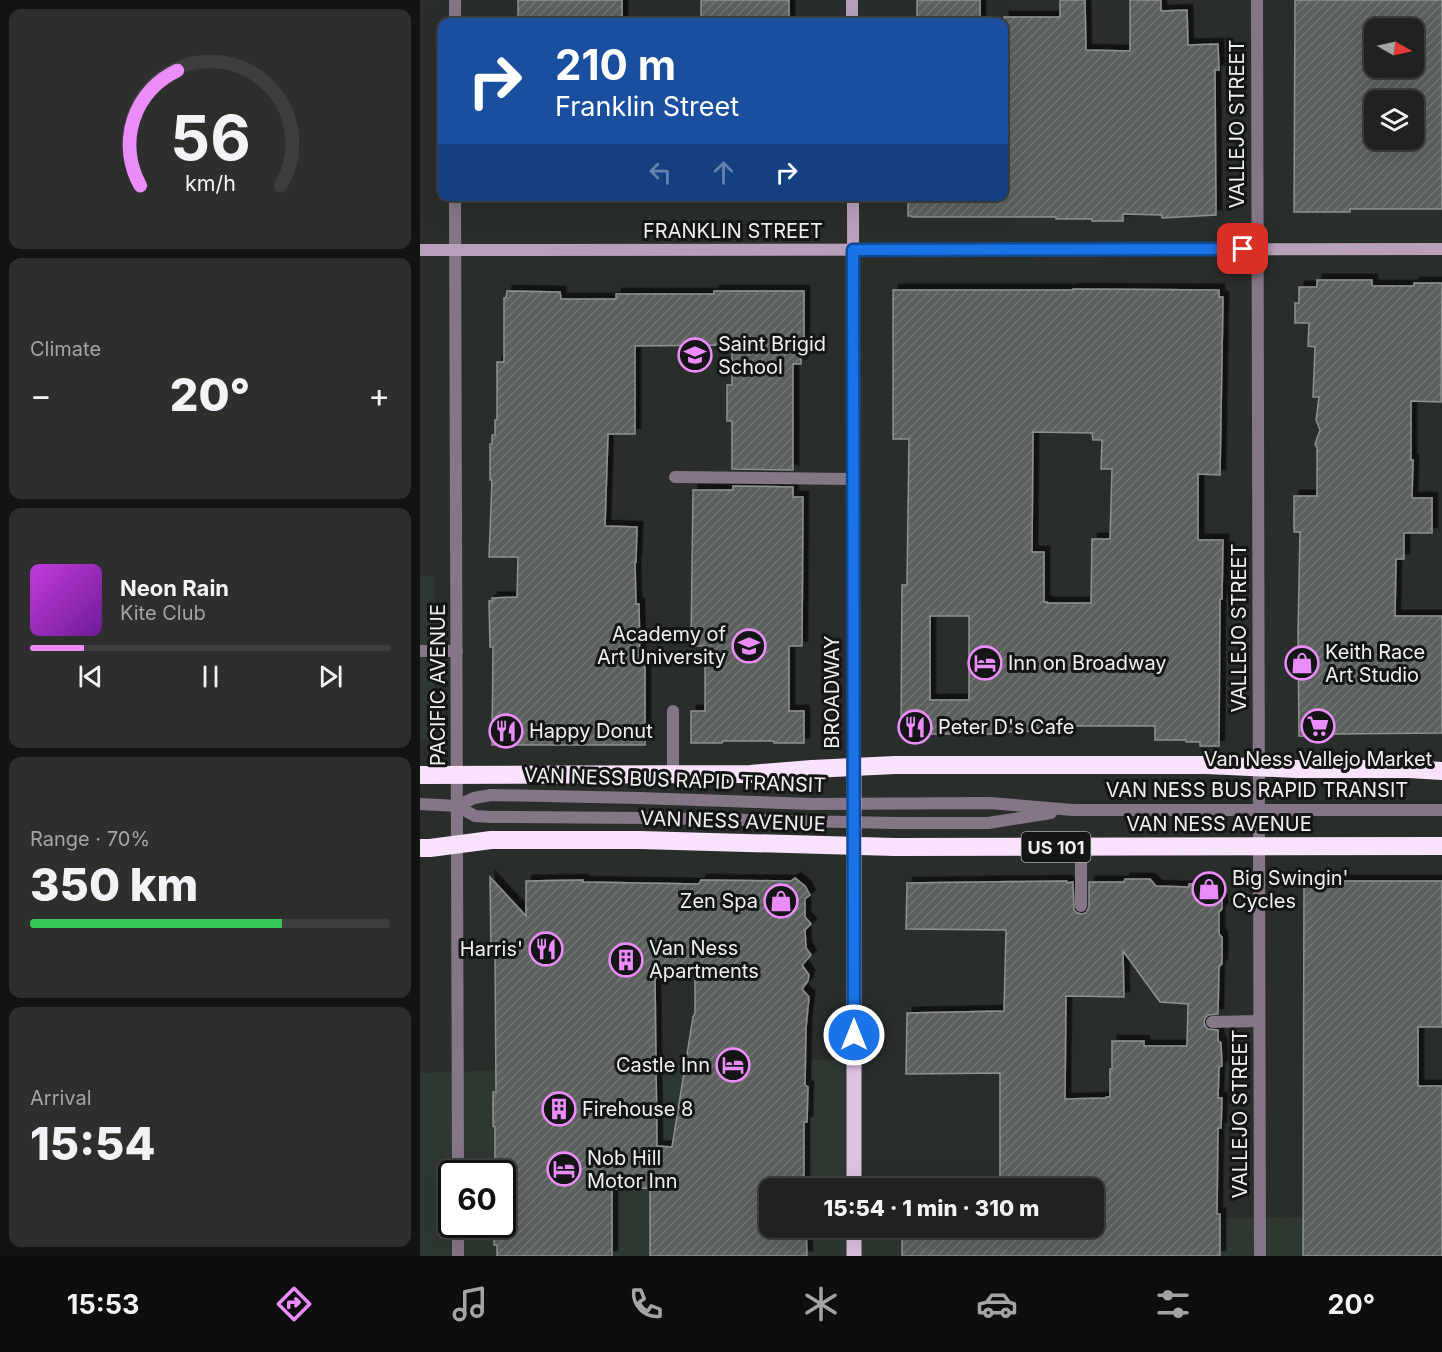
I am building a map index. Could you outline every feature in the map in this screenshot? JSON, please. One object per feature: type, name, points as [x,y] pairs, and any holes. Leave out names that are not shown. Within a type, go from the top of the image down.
[{"type":"highway","points":[[420,775],[750,774],[895,765],[1183,765],[1442,771]]},
{"type":"highway","name":"VAN NESS AVENUE","points":[[420,848],[491,840],[640,840],[854,847],[1442,846]]},
{"type":"main road","points":[[852,0],[852,18]]},
{"type":"main road","name":"BROADWAY","points":[[852,201],[854,1178]]},
{"type":"main road","name":"FRANKLIN STREET","points":[[420,250],[1442,249]]},
{"type":"main road","points":[[854,1238],[854,1256]]},
{"type":"street","points":[[455,0],[455,18]]},
{"type":"street","name":"VALLEJO STREET","points":[[1257,0],[1260,1256]]},
{"type":"street","name":"PACIFIC AVENUE","points":[[455,201],[458,1160]]},
{"type":"street","points":[[675,477],[853,479]]},
{"type":"street","points":[[420,651],[457,651]]},
{"type":"street","points":[[673,711],[673,774]]},
{"type":"street","name":"VAN NESS BUS RAPID TRANSIT","points":[[457,806],[474,798],[491,795],[854,804],[990,803],[1073,810],[1442,810]]},
{"type":"street","name":"VAN NESS BUS RAPID TRANSIT","points":[[420,804],[457,806],[475,816],[491,817],[854,822],[988,823],[1073,810]]},
{"type":"street","points":[[1081,848],[1081,906]]},
{"type":"street","points":[[1212,1022],[1259,1022]]},
{"type":"street","points":[[458,1238],[458,1256]]},
{"type":"shaded area","points":[[420,576],[435,576],[434,739],[420,740]]},
{"type":"shaded area","points":[[854,1059],[854,1178],[759,1178],[759,1238],[1104,1238],[1104,1220],[1442,1216],[1442,1256],[420,1256],[420,1073]]},
{"type":"building","points":[[518,0],[622,0],[622,18],[518,18]]},
{"type":"building","points":[[701,0],[789,0],[789,18],[701,18]]},
{"type":"building","points":[[917,0],[980,0],[980,18],[917,18]]},
{"type":"building","points":[[1060,0],[1085,0],[1086,50],[1130,51],[1130,0],[1161,0],[1161,11],[1187,10],[1188,45],[1218,44],[1219,70],[1215,70],[1216,215],[1162,218],[1162,215],[1123,214],[1123,221],[1056,219],[1056,217],[908,216],[908,201],[1008,201],[1008,18],[1004,17],[1060,17]]},
{"type":"building","points":[[1295,0],[1442,0],[1442,209],[1350,209],[1350,212],[1294,212]]},
{"type":"building","points":[[1317,280],[1372,280],[1372,286],[1442,283],[1441,402],[1411,401],[1412,498],[1432,498],[1432,533],[1404,533],[1404,559],[1396,559],[1395,616],[1442,616],[1442,733],[1299,736],[1300,532],[1294,532],[1294,496],[1317,496],[1317,448],[1315,444],[1320,430],[1316,420],[1319,397],[1313,397],[1315,347],[1308,346],[1309,323],[1295,323],[1295,303],[1299,303],[1299,287],[1317,287]]},
{"type":"building","points":[[893,290],[1219,290],[1219,297],[1223,297],[1220,475],[1198,474],[1198,540],[1223,540],[1222,599],[1220,599],[1219,746],[1200,746],[1200,742],[1186,742],[1186,740],[1155,740],[1155,726],[1043,726],[1043,728],[1037,728],[1037,731],[1001,732],[1001,734],[901,734],[902,585],[907,585],[909,439],[893,439]],"holes":[[[1033,432],[1092,433],[1093,440],[1102,440],[1101,469],[1112,469],[1110,539],[1092,539],[1091,603],[1044,602],[1044,552],[1032,552]],[[930,616],[969,616],[969,700],[930,700]]]},
{"type":"building","points":[[507,291],[560,292],[561,299],[616,299],[616,294],[804,291],[804,344],[801,344],[801,364],[793,364],[793,470],[732,469],[732,421],[727,421],[727,385],[732,385],[732,345],[635,346],[635,434],[608,434],[605,526],[637,527],[636,604],[639,604],[640,659],[645,659],[645,745],[492,745],[493,647],[490,647],[489,601],[492,601],[492,598],[517,597],[518,557],[489,557],[492,480],[490,480],[490,444],[492,444],[492,435],[495,435],[495,420],[497,420],[497,362],[504,362],[504,298],[506,298]]},
{"type":"building","name":"Academy of Art University","points":[[733,486],[793,487],[793,497],[803,497],[802,646],[789,646],[789,711],[804,711],[804,743],[723,741],[722,743],[691,743],[691,711],[705,711],[705,646],[691,646],[693,490],[733,490]]},
{"type":"building","points":[[490,877],[526,916],[526,881],[583,880],[583,882],[699,884],[701,880],[791,881],[795,878],[805,886],[810,895],[805,899],[805,917],[811,924],[805,930],[806,948],[811,955],[802,965],[809,975],[802,989],[809,997],[806,1028],[805,1085],[808,1087],[807,1122],[804,1122],[804,1178],[759,1178],[759,1238],[806,1238],[807,1256],[650,1256],[650,1188],[612,1189],[612,1256],[497,1256],[497,1245],[494,1245],[494,1238],[516,1238],[516,1160],[495,1160],[493,1092],[496,1092],[495,954],[491,954]],"holes":[[[655,978],[695,978],[695,1013],[672,1147],[657,1146]]]},
{"type":"building","points":[[1150,879],[1156,886],[1189,887],[1189,884],[1218,883],[1218,896],[1222,900],[1222,909],[1219,912],[1219,934],[1222,937],[1222,964],[1219,967],[1218,1014],[1208,1015],[1204,1022],[1208,1029],[1218,1030],[1218,1041],[1221,1043],[1222,1066],[1219,1067],[1218,1098],[1222,1098],[1221,1128],[1218,1128],[1217,1214],[1220,1214],[1220,1256],[902,1256],[902,1238],[1104,1238],[1104,1178],[1000,1178],[1000,1073],[906,1074],[907,1013],[1004,1011],[1006,930],[906,929],[907,883],[1073,882],[1074,910],[1082,914],[1086,913],[1089,907],[1089,882]],"holes":[[[1123,951],[1160,1002],[1188,1004],[1187,1046],[1144,1046],[1144,1041],[1112,1041],[1110,1097],[1065,1099],[1066,996],[1124,997]]]},
{"type":"building","points":[[1304,881],[1442,881],[1442,1027],[1418,1027],[1418,1086],[1442,1086],[1442,1256],[1303,1256]]},
{"type":"place","name":"Saint Brigid School","points":[[695,355]]},
{"type":"place","name":"Academy of Art University","points":[[749,646]]},
{"type":"place","name":"Inn on Broadway","points":[[985,663]]},
{"type":"place","name":"Keith Race Art Studio","points":[[1302,663]]},
{"type":"place","name":"Van Ness Vallejo Market","points":[[1318,726]]},
{"type":"place","name":"Peter D's Cafe","points":[[915,727]]},
{"type":"place","name":"Happy Donut","points":[[506,731]]},
{"type":"place","name":"Big Swingin' Cycles","points":[[1209,889]]},
{"type":"place","name":"Zen Spa","points":[[781,901]]},
{"type":"place","name":"Harris'","points":[[546,949]]},
{"type":"place","name":"Van Ness Apartments","points":[[626,960]]},
{"type":"place","name":"Castle Inn","points":[[733,1065]]},
{"type":"place","name":"Firehouse 8","points":[[559,1109]]},
{"type":"place","name":"Nob Hill Motor Inn","points":[[564,1169]]},
{"type":"route","points":[[854,1035],[853,250],[1243,249]]}]
